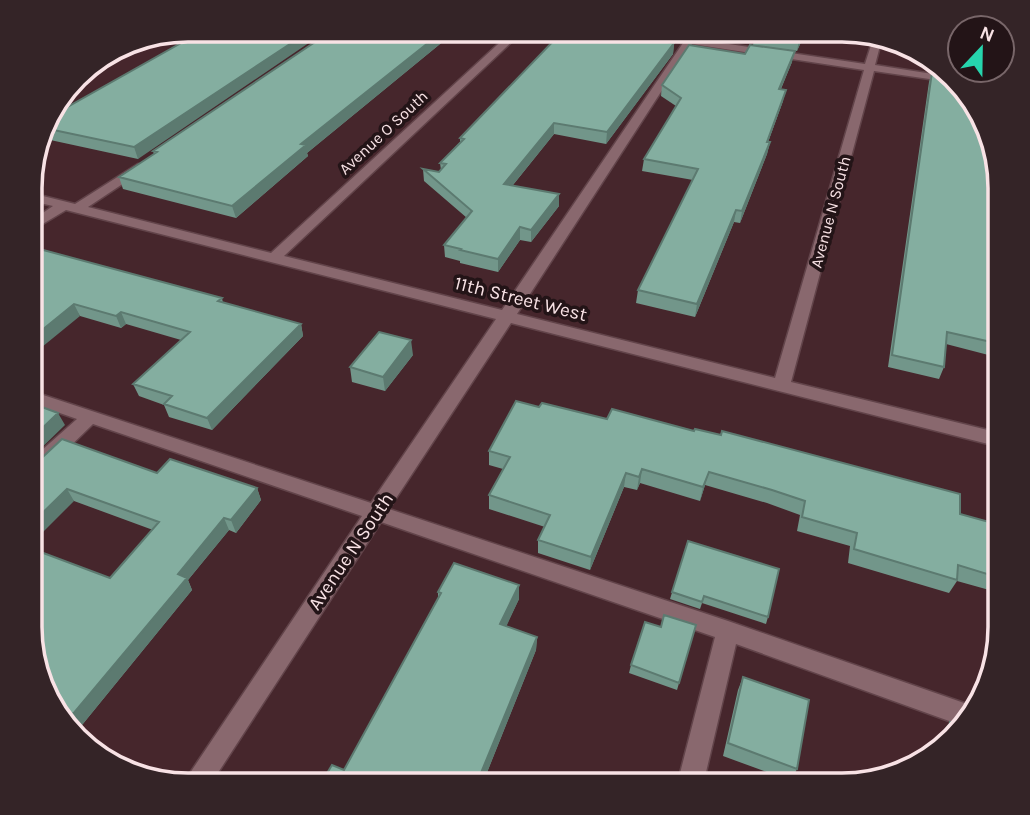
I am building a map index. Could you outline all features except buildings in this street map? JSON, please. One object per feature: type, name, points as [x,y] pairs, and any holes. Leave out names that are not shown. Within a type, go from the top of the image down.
[{"type":"street","name":"Avenue O South","points":[[274,257],[506,42]]},
{"type":"street","name":"Avenue N South","points":[[203,773],[688,42]]},
{"type":"street","points":[[726,42],[937,77]]},
{"type":"street","name":"Avenue N South","points":[[782,384],[875,46]]},
{"type":"street","points":[[42,221],[149,160]]},
{"type":"street","name":"11th Street West","points":[[42,200],[988,437]]},
{"type":"street","points":[[42,401],[728,631],[959,713]]},
{"type":"street","points":[[42,462],[90,417]]},
{"type":"street","points":[[693,773],[728,631]]}]
